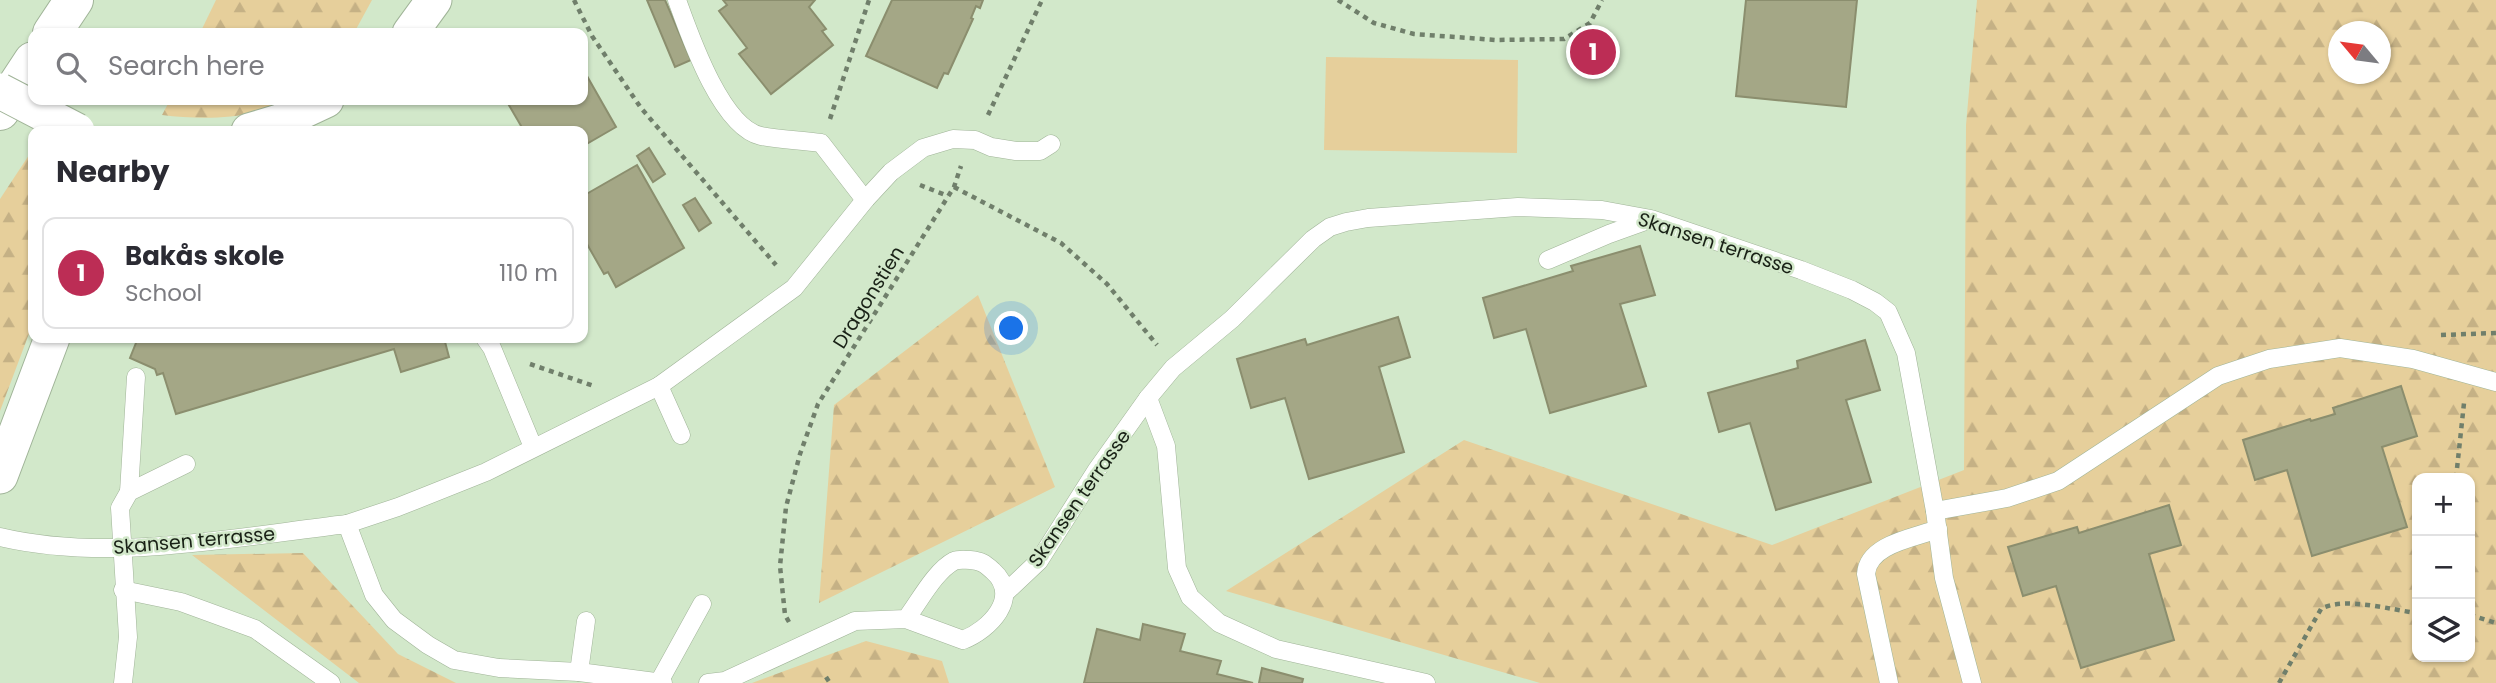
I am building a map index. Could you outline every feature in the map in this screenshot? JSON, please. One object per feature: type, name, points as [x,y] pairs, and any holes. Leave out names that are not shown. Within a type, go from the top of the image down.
[{"type":"highway","points":[[55,28],[74,0]]},
{"type":"highway","points":[[0,111],[28,69]]},
{"type":"street","points":[[414,28],[434,0]]},
{"type":"street","points":[[0,91],[67,126]]},
{"type":"street","points":[[265,126],[315,105]]},
{"type":"street","points":[[0,476],[50,343]]},
{"type":"lane","points":[[677,0],[686,27],[721,103],[732,118],[760,136],[821,143],[865,200]]},
{"type":"lane","name":"Skansen terrasse","points":[[0,537],[23,543],[121,550],[347,524],[486,472],[659,386],[794,288],[865,200],[898,165],[923,148],[953,139],[975,140]]},
{"type":"lane","points":[[975,140],[991,147],[1017,151],[1041,151],[1051,144]]},
{"type":"lane","name":"Skansen terrasse","points":[[708,683],[725,681],[855,621],[905,619],[963,640],[975,636],[989,626],[1000,611],[1005,593],[1039,561],[1096,471],[1173,368],[1232,319],[1313,239],[1331,227],[1346,222],[1518,206],[1602,210],[1651,219],[1814,275],[1852,290],[1888,312],[1906,353],[1935,511],[1944,578],[1972,683]]},
{"type":"lane","points":[[1548,260],[1651,219]]},
{"type":"lane","points":[[488,343],[533,447]]},
{"type":"lane","points":[[1935,511],[2007,498],[2058,481],[2218,376],[2269,359],[2340,348],[2413,359],[2496,382]]},
{"type":"lane","points":[[123,683],[128,637],[120,508],[129,492],[136,377]]},
{"type":"lane","points":[[659,386],[681,435]]},
{"type":"lane","name":"Skansen terrasse","points":[[1148,398],[1166,446],[1177,568],[1190,597],[1219,623],[1276,649],[1426,683]]},
{"type":"lane","points":[[129,492],[186,464]]},
{"type":"lane","points":[[347,524],[373,595],[394,620],[454,660],[499,668],[579,672],[661,683],[702,604]]},
{"type":"lane","points":[[1889,683],[1866,564],[1873,555],[1888,547],[1938,529]]},
{"type":"lane","points":[[905,619],[937,575],[956,560],[982,561],[1002,579],[1005,593]]},
{"type":"lane","points":[[123,590],[181,602],[255,629],[331,683]]},
{"type":"lane","points":[[579,672],[586,621]]},
{"type":"path","points":[[574,0],[592,36],[641,108],[794,288]]},
{"type":"path","points":[[821,143],[869,0]]},
{"type":"path","name":"Dragonstien","points":[[792,625],[785,615],[780,566],[786,507],[800,454],[818,404],[954,187],[965,156],[1042,0]]},
{"type":"path","points":[[1338,0],[1374,23],[1414,34],[1496,40],[1564,39],[1590,23],[1602,0]]},
{"type":"path","points":[[954,187],[1061,243],[1107,284],[1146,329],[1173,368]]},
{"type":"path","points":[[498,362],[522,362],[587,385],[638,397]]},
{"type":"path","points":[[2456,473],[2469,375]]},
{"type":"path","points":[[2279,683],[2321,609],[2328,605],[2348,604],[2412,612]]},
{"type":"path","points":[[2475,617],[2496,623]]},
{"type":"path","points":[[825,677],[830,683]]},
{"type":"green space","points":[[216,0],[372,0],[357,28],[202,28]]},
{"type":"green space","points":[[1977,0],[2496,0],[2496,683],[1540,683],[1226,591],[1464,440],[1772,545],[1964,470],[1966,125]]},
{"type":"green space","points":[[1326,57],[1518,60],[1517,153],[1324,150]]},
{"type":"green space","points":[[167,105],[277,105],[226,117],[162,115]]},
{"type":"green space","points":[[28,157],[28,336],[0,411],[0,199]]},
{"type":"green space","points":[[978,295],[1055,487],[819,603],[834,405]]},
{"type":"green space","points":[[303,553],[398,654],[456,683],[359,683],[192,555]]},
{"type":"green space","points":[[866,641],[942,661],[949,683],[752,683]]},
{"type":"building","points":[[647,0],[665,0],[691,60],[675,67]]},
{"type":"building","points":[[723,0],[815,0],[809,7],[826,29],[822,31],[833,45],[771,94],[739,54],[747,48],[719,11],[727,5]]},
{"type":"building","points":[[892,0],[983,0],[980,8],[976,6],[971,18],[973,19],[948,74],[944,73],[937,88],[866,56]]},
{"type":"building","points":[[1746,0],[1857,0],[1846,107],[1736,96]]},
{"type":"building","points":[[588,78],[616,127],[588,143],[588,126],[521,126],[509,105],[588,105]]},
{"type":"building","points":[[649,148],[665,174],[653,182],[637,156]]},
{"type":"building","points":[[637,165],[684,248],[616,287],[608,272],[604,274],[588,246],[588,193]]},
{"type":"building","points":[[695,198],[711,223],[699,231],[683,205]]},
{"type":"building","points":[[1640,246],[1655,295],[1620,304],[1646,386],[1550,413],[1526,329],[1494,338],[1483,298],[1573,271],[1571,266]]},
{"type":"building","points":[[1398,317],[1410,357],[1379,367],[1404,452],[1309,479],[1285,398],[1251,408],[1237,359],[1305,339],[1307,345]]},
{"type":"building","points":[[1865,340],[1880,390],[1846,400],[1871,482],[1776,510],[1750,423],[1719,432],[1708,393],[1798,368],[1797,361]]},
{"type":"building","points":[[136,343],[445,343],[449,357],[401,372],[394,349],[176,414],[163,373],[157,375],[155,369],[130,358]]},
{"type":"building","points":[[2401,386],[2417,436],[2382,447],[2407,527],[2312,556],[2287,470],[2255,480],[2243,440],[2335,414],[2333,408]]},
{"type":"building","points":[[2169,505],[2181,545],[2149,554],[2174,640],[2081,668],[2056,586],[2023,596],[2008,547],[2077,527],[2079,533]]},
{"type":"building","points":[[1143,624],[1185,634],[1180,651],[1221,661],[1217,674],[1253,683],[1084,683],[1097,629],[1140,640]]},
{"type":"building","points":[[1262,668],[1303,679],[1302,683],[1259,683]]},
{"type":"place","name":"Bakås skole","points":[[1593,52]]}]
